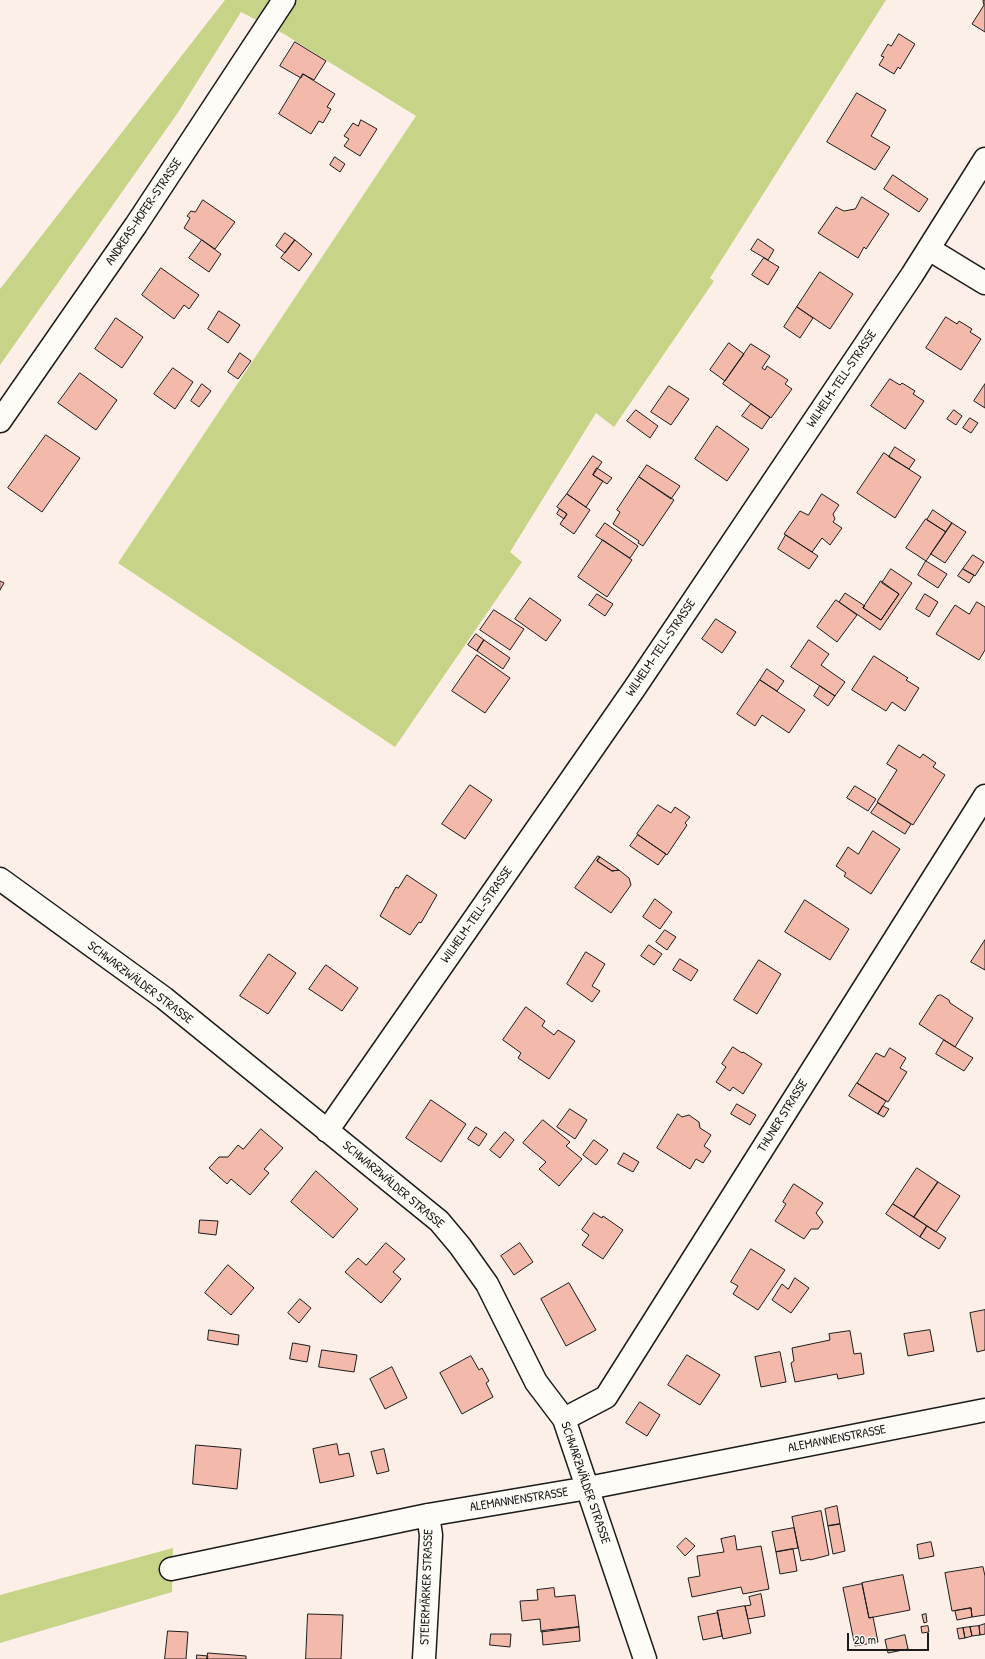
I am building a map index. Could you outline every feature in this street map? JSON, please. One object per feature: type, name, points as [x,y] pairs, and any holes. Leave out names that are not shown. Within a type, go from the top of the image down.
[{"type":"street","name":"ANDREAS-HOFER-STRASSE","points":[[0,421],[136,225],[284,0]]},
{"type":"street","name":"WILHELM-TELL-STRASSE","points":[[328,1131],[634,689],[929,249],[985,159]]},
{"type":"street","points":[[929,249],[985,284]]},
{"type":"street","name":"THUNER STRASSE","points":[[564,1419],[606,1397],[985,796]]},
{"type":"street","name":"SCHWARZWÄLDER STRASSE","points":[[0,879],[164,998],[439,1221],[460,1246],[487,1284],[536,1382],[564,1419],[645,1659]]},
{"type":"street","name":"ALEMANNENSTRASSE","points":[[171,1569],[428,1515],[588,1488],[985,1410]]},
{"type":"street","name":"STEIERMÄRKER STRASSE","points":[[424,1659],[431,1535],[428,1515]]},
{"type":"green space","points":[[225,0],[886,0],[710,278],[714,281],[614,427],[596,413],[510,552],[522,562],[395,747],[118,563],[416,116],[284,34],[241,12],[177,114],[0,365],[0,289]]},
{"type":"green space","points":[[173,1548],[172,1592],[0,1643],[0,1595]]},
{"type":"building","points":[[985,0],[985,32],[972,24],[984,5],[983,1]]},
{"type":"building","points":[[899,34],[915,44],[900,69],[898,67],[894,74],[879,65],[884,57],[881,56],[888,44],[891,46]]},
{"type":"building","points":[[295,42],[326,61],[314,80],[303,74],[301,78],[280,66]]},
{"type":"building","points":[[303,74],[335,94],[327,107],[331,109],[323,123],[319,121],[311,134],[279,114]]},
{"type":"building","points":[[857,93],[886,110],[871,136],[890,147],[875,170],[827,142]]},
{"type":"building","points":[[361,120],[377,129],[360,156],[344,146],[349,139],[344,136],[353,123],[358,126]]},
{"type":"building","points":[[335,157],[345,164],[340,172],[330,165]]},
{"type":"building","points":[[893,175],[928,199],[919,212],[884,189]]},
{"type":"building","points":[[862,197],[889,214],[866,249],[864,247],[858,258],[818,233],[836,207],[844,211],[855,209]]},
{"type":"building","points":[[203,200],[235,222],[215,249],[184,228],[190,218],[187,216],[191,211],[195,212]]},
{"type":"building","points":[[285,233],[295,240],[285,253],[276,246]]},
{"type":"building","points":[[758,239],[774,250],[768,260],[751,250]]},
{"type":"building","points":[[202,240],[221,254],[209,272],[189,258]]},
{"type":"building","points":[[295,240],[312,254],[299,271],[281,258]]},
{"type":"building","points":[[764,258],[779,267],[768,285],[752,275]]},
{"type":"building","points":[[161,268],[199,295],[189,309],[184,305],[174,319],[142,295]]},
{"type":"building","points":[[820,272],[853,294],[830,329],[797,307]]},
{"type":"building","points":[[797,307],[813,318],[800,338],[784,327]]},
{"type":"building","points":[[219,311],[240,325],[228,343],[208,329]]},
{"type":"building","points":[[946,317],[957,324],[959,321],[972,329],[970,332],[981,339],[961,370],[926,348]]},
{"type":"building","points":[[116,318],[143,337],[122,368],[95,349]]},
{"type":"building","points":[[729,343],[744,354],[725,381],[710,370]]},
{"type":"building","points":[[751,344],[770,356],[762,368],[765,370],[767,366],[788,380],[785,384],[792,389],[771,418],[723,384]]},
{"type":"building","points":[[240,353],[251,361],[238,379],[228,372]]},
{"type":"building","points":[[173,368],[193,382],[175,409],[154,394]]},
{"type":"building","points":[[80,373],[117,400],[96,430],[58,403]]},
{"type":"building","points":[[890,379],[900,385],[902,383],[915,391],[913,394],[924,401],[905,429],[871,406]]},
{"type":"building","points":[[202,384],[211,391],[199,407],[191,401]]},
{"type":"building","points":[[985,384],[985,408],[974,401]]},
{"type":"building","points":[[669,386],[689,399],[671,425],[651,412]]},
{"type":"building","points":[[751,404],[770,417],[762,429],[742,416]]},
{"type":"building","points":[[636,410],[658,426],[650,438],[627,421]]},
{"type":"building","points":[[954,410],[962,416],[956,425],[947,419]]},
{"type":"building","points":[[970,418],[978,423],[971,433],[963,428]]},
{"type":"building","points":[[717,426],[749,449],[727,481],[695,459]]},
{"type":"building","points":[[46,435],[80,458],[42,512],[8,488]]},
{"type":"building","points":[[895,447],[915,460],[909,469],[889,457]]},
{"type":"building","points":[[884,453],[921,477],[895,518],[857,493]]},
{"type":"building","points":[[593,456],[602,462],[593,475],[603,481],[586,507],[567,494]]},
{"type":"building","points":[[647,465],[680,486],[671,499],[639,477]]},
{"type":"building","points":[[597,468],[612,478],[607,484],[593,475]]},
{"type":"building","points":[[639,477],[674,500],[643,546],[638,543],[639,541],[613,524],[620,512],[617,510]]},
{"type":"building","points":[[567,494],[590,510],[574,534],[560,524],[567,514],[557,507]]},
{"type":"building","points":[[822,494],[839,505],[833,514],[835,519],[833,522],[842,528],[830,545],[822,538],[812,552],[784,534],[800,511],[808,515]]},
{"type":"building","points":[[560,509],[567,514],[564,519],[557,514]]},
{"type":"building","points":[[933,510],[952,523],[946,532],[927,520]]},
{"type":"building","points":[[926,519],[946,532],[926,561],[906,548]]},
{"type":"building","points":[[605,523],[638,546],[630,558],[596,536]]},
{"type":"building","points":[[952,523],[966,532],[945,563],[931,554]]},
{"type":"building","points":[[786,535],[818,556],[809,569],[778,549]]},
{"type":"building","points":[[603,540],[632,560],[607,597],[578,577]]},
{"type":"building","points":[[973,555],[984,562],[975,576],[963,569]]},
{"type":"building","points":[[926,561],[947,574],[938,588],[918,575]]},
{"type":"building","points":[[891,569],[912,583],[880,630],[839,602],[845,593],[865,606],[863,608],[881,620],[899,594],[882,583]]},
{"type":"building","points":[[963,569],[974,575],[969,583],[958,576]]},
{"type":"building","points":[[0,581],[4,583],[0,590]]},
{"type":"building","points":[[881,581],[899,594],[881,620],[863,608]]},
{"type":"building","points":[[597,594],[613,604],[605,616],[589,605]]},
{"type":"building","points":[[925,594],[938,602],[929,617],[916,609]]},
{"type":"building","points":[[530,598],[561,620],[546,641],[515,619]]},
{"type":"building","points":[[836,600],[857,615],[837,642],[817,627]]},
{"type":"building","points":[[977,602],[985,607],[985,650],[979,660],[936,634],[955,605],[969,614]]},
{"type":"building","points":[[494,610],[524,629],[510,650],[480,630]]},
{"type":"building","points":[[716,619],[736,632],[722,653],[702,639]]},
{"type":"building","points":[[476,634],[484,640],[477,651],[468,645]]},
{"type":"building","points":[[484,640],[510,658],[503,669],[477,651]]},
{"type":"building","points":[[809,640],[829,654],[821,665],[845,682],[835,696],[791,667]]},
{"type":"building","points":[[477,655],[510,678],[485,713],[452,691]]},
{"type":"building","points":[[874,656],[908,678],[906,680],[919,688],[905,711],[892,702],[886,711],[852,690]]},
{"type":"building","points":[[767,669],[784,681],[777,691],[760,680]]},
{"type":"building","points":[[760,680],[805,710],[789,733],[762,715],[755,726],[737,714]]},
{"type":"building","points":[[820,686],[835,696],[828,706],[814,696]]},
{"type":"building","points":[[899,745],[920,758],[923,754],[936,763],[933,767],[945,775],[913,825],[877,802],[897,770],[887,764]]},
{"type":"building","points":[[470,785],[492,800],[465,839],[442,824]]},
{"type":"building","points":[[855,786],[876,799],[868,811],[847,798]]},
{"type":"building","points":[[878,803],[911,824],[905,834],[871,813]]},
{"type":"building","points":[[658,805],[671,813],[675,807],[690,817],[685,823],[687,825],[667,855],[637,834]]},
{"type":"building","points":[[873,831],[900,849],[871,894],[844,876],[846,873],[836,866],[848,847],[858,854]]},
{"type":"building","points":[[638,835],[666,854],[658,865],[630,846]]},
{"type":"building","points":[[598,856],[600,857],[597,861],[612,871],[619,870],[629,878],[631,885],[611,913],[575,888]]},
{"type":"building","points":[[600,857],[619,870],[612,871],[597,861]]},
{"type":"building","points":[[407,875],[437,895],[421,923],[419,922],[410,935],[380,916],[396,887],[398,888]]},
{"type":"building","points":[[655,899],[672,912],[660,929],[643,917]]},
{"type":"building","points":[[805,900],[849,929],[830,960],[785,932]]},
{"type":"building","points":[[665,930],[676,937],[667,950],[656,942]]},
{"type":"building","points":[[985,940],[985,970],[971,962]]},
{"type":"building","points":[[649,945],[662,954],[654,965],[641,956]]},
{"type":"building","points":[[586,952],[605,964],[592,986],[600,991],[592,1002],[567,984]]},
{"type":"building","points":[[269,954],[296,973],[268,1014],[240,996]]},
{"type":"building","points":[[680,959],[698,970],[691,981],[673,970]]},
{"type":"building","points":[[759,960],[781,974],[757,1014],[734,1000]]},
{"type":"building","points":[[326,965],[358,988],[342,1011],[309,989]]},
{"type":"building","points":[[941,995],[949,1000],[950,1003],[973,1018],[955,1047],[919,1024],[937,996]]},
{"type":"building","points":[[526,1007],[545,1021],[542,1026],[554,1035],[558,1030],[575,1041],[549,1079],[518,1058],[521,1053],[503,1040]]},
{"type":"building","points":[[944,1040],[973,1058],[964,1071],[936,1054]]},
{"type":"building","points":[[733,1047],[762,1064],[743,1094],[733,1087],[730,1091],[716,1082],[726,1067],[722,1064]]},
{"type":"building","points":[[890,1048],[906,1058],[900,1068],[907,1072],[888,1102],[857,1083],[876,1053],[884,1057]]},
{"type":"building","points":[[857,1083],[886,1101],[878,1114],[849,1096]]},
{"type":"building","points":[[431,1100],[466,1124],[441,1162],[406,1138]]},
{"type":"building","points":[[737,1104],[756,1115],[750,1125],[731,1114]]},
{"type":"building","points":[[883,1106],[889,1109],[884,1117],[878,1114]]},
{"type":"building","points":[[570,1109],[587,1120],[575,1139],[557,1127]]},
{"type":"building","points":[[678,1114],[682,1117],[689,1115],[699,1122],[700,1128],[711,1135],[704,1146],[711,1151],[703,1163],[696,1159],[690,1169],[657,1148]]},
{"type":"building","points":[[543,1120],[570,1142],[566,1146],[582,1159],[559,1186],[539,1169],[546,1162],[523,1143]]},
{"type":"building","points":[[476,1127],[487,1134],[479,1146],[468,1139]]},
{"type":"building","points":[[261,1129],[283,1148],[264,1169],[269,1173],[250,1195],[231,1179],[227,1184],[209,1168],[219,1157],[228,1157],[238,1145],[243,1149]]},
{"type":"building","points":[[505,1132],[514,1140],[500,1158],[490,1150]]},
{"type":"building","points":[[594,1140],[608,1150],[596,1165],[583,1155]]},
{"type":"building","points":[[624,1153],[639,1162],[633,1172],[618,1164]]},
{"type":"building","points":[[917,1168],[938,1182],[914,1217],[893,1204]]},
{"type":"building","points":[[316,1171],[358,1209],[333,1238],[291,1202]]},
{"type":"building","points":[[938,1182],[960,1196],[936,1232],[914,1217]]},
{"type":"building","points":[[794,1184],[823,1203],[816,1213],[823,1222],[818,1229],[811,1229],[804,1239],[775,1221],[786,1204],[783,1202]]},
{"type":"building","points":[[893,1204],[927,1226],[920,1237],[886,1214]]},
{"type":"building","points":[[594,1213],[602,1218],[603,1216],[623,1230],[603,1259],[582,1245],[589,1235],[582,1230]]},
{"type":"building","points":[[200,1220],[218,1221],[216,1235],[199,1233]]},
{"type":"building","points":[[927,1226],[946,1238],[939,1249],[920,1237]]},
{"type":"building","points":[[386,1243],[405,1259],[393,1272],[401,1279],[381,1303],[345,1272],[358,1258],[366,1265]]},
{"type":"building","points":[[520,1243],[533,1262],[514,1275],[501,1256]]},
{"type":"building","points":[[751,1249],[785,1270],[758,1310],[733,1294],[738,1286],[731,1282]]},
{"type":"building","points":[[228,1265],[254,1288],[231,1315],[205,1293]]},
{"type":"building","points":[[795,1278],[809,1288],[791,1313],[772,1300],[782,1284],[788,1289]]},
{"type":"building","points":[[569,1283],[596,1330],[566,1346],[541,1299]]},
{"type":"building","points":[[300,1299],[311,1308],[299,1323],[288,1313]]},
{"type":"building","points":[[985,1310],[985,1350],[977,1352],[970,1313]]},
{"type":"building","points":[[209,1330],[239,1335],[238,1345],[208,1340]]},
{"type":"building","points":[[930,1330],[934,1351],[908,1356],[904,1334]]},
{"type":"building","points":[[850,1331],[854,1354],[861,1353],[864,1374],[838,1379],[837,1374],[795,1382],[791,1363],[794,1361],[792,1348],[830,1340],[829,1334]]},
{"type":"building","points":[[293,1343],[310,1346],[307,1362],[290,1359]]},
{"type":"building","points":[[322,1350],[357,1355],[354,1372],[319,1367]]},
{"type":"building","points":[[780,1352],[786,1382],[761,1387],[755,1357]]},
{"type":"building","points":[[687,1355],[720,1375],[700,1405],[668,1385]]},
{"type":"building","points":[[471,1356],[479,1370],[482,1368],[489,1381],[486,1383],[493,1397],[462,1414],[440,1373]]},
{"type":"building","points":[[392,1367],[407,1398],[385,1409],[370,1379]]},
{"type":"building","points":[[640,1402],[660,1415],[647,1436],[626,1423]]},
{"type":"building","points":[[337,1444],[339,1455],[349,1453],[354,1476],[320,1483],[313,1449]]},
{"type":"building","points":[[196,1445],[241,1449],[237,1489],[193,1484]]},
{"type":"building","points":[[384,1449],[389,1471],[377,1474],[371,1452]]},
{"type":"building","points":[[837,1506],[840,1524],[828,1526],[825,1509]]},
{"type":"building","points":[[821,1511],[829,1555],[801,1561],[792,1517]]},
{"type":"building","points":[[840,1524],[845,1551],[833,1554],[828,1526]]},
{"type":"building","points":[[794,1528],[798,1548],[776,1552],[772,1532]]},
{"type":"building","points":[[735,1536],[737,1550],[761,1546],[769,1589],[743,1594],[741,1587],[692,1597],[688,1578],[700,1576],[697,1556],[724,1552],[721,1539]]},
{"type":"building","points":[[686,1538],[695,1546],[685,1556],[677,1547]]},
{"type":"building","points":[[931,1542],[934,1556],[919,1559],[917,1545]]},
{"type":"building","points":[[793,1549],[797,1571],[780,1574],[776,1552]]},
{"type":"building","points":[[983,1567],[985,1576],[985,1615],[972,1617],[971,1608],[952,1611],[945,1573]]},
{"type":"building","points":[[903,1575],[910,1610],[869,1618],[862,1583]]},
{"type":"building","points":[[862,1584],[869,1618],[873,1617],[878,1642],[855,1646],[843,1588]]},
{"type":"building","points":[[554,1588],[555,1597],[575,1595],[579,1627],[541,1632],[540,1619],[522,1621],[520,1601],[538,1600],[537,1590]]},
{"type":"building","points":[[761,1594],[765,1616],[748,1619],[745,1606],[751,1605],[749,1597]]},
{"type":"building","points":[[745,1606],[751,1633],[723,1639],[717,1611]]},
{"type":"building","points":[[971,1608],[972,1617],[957,1620],[955,1611]]},
{"type":"building","points":[[718,1613],[722,1636],[703,1640],[698,1617]]},
{"type":"building","points":[[308,1614],[343,1615],[341,1659],[306,1659]]},
{"type":"building","points":[[926,1614],[927,1622],[924,1623],[922,1615]]},
{"type":"building","points":[[985,1624],[985,1634],[980,1635],[979,1626]]},
{"type":"building","points":[[928,1626],[929,1632],[922,1633],[921,1627]]},
{"type":"building","points":[[979,1626],[980,1635],[972,1636],[970,1627]]},
{"type":"building","points":[[579,1627],[580,1641],[543,1645],[542,1631]]},
{"type":"building","points":[[970,1627],[972,1636],[965,1638],[963,1628]]},
{"type":"building","points":[[963,1628],[965,1638],[959,1639],[957,1629]]},
{"type":"building","points":[[168,1631],[188,1632],[186,1659],[165,1659]]},
{"type":"building","points":[[491,1634],[511,1634],[510,1647],[490,1645]]},
{"type":"building","points":[[905,1635],[908,1649],[888,1653],[885,1640]]},
{"type":"building","points":[[208,1653],[246,1656],[246,1659],[207,1659]]},
{"type":"building","points":[[197,1655],[208,1656],[207,1659],[197,1659]]}]
